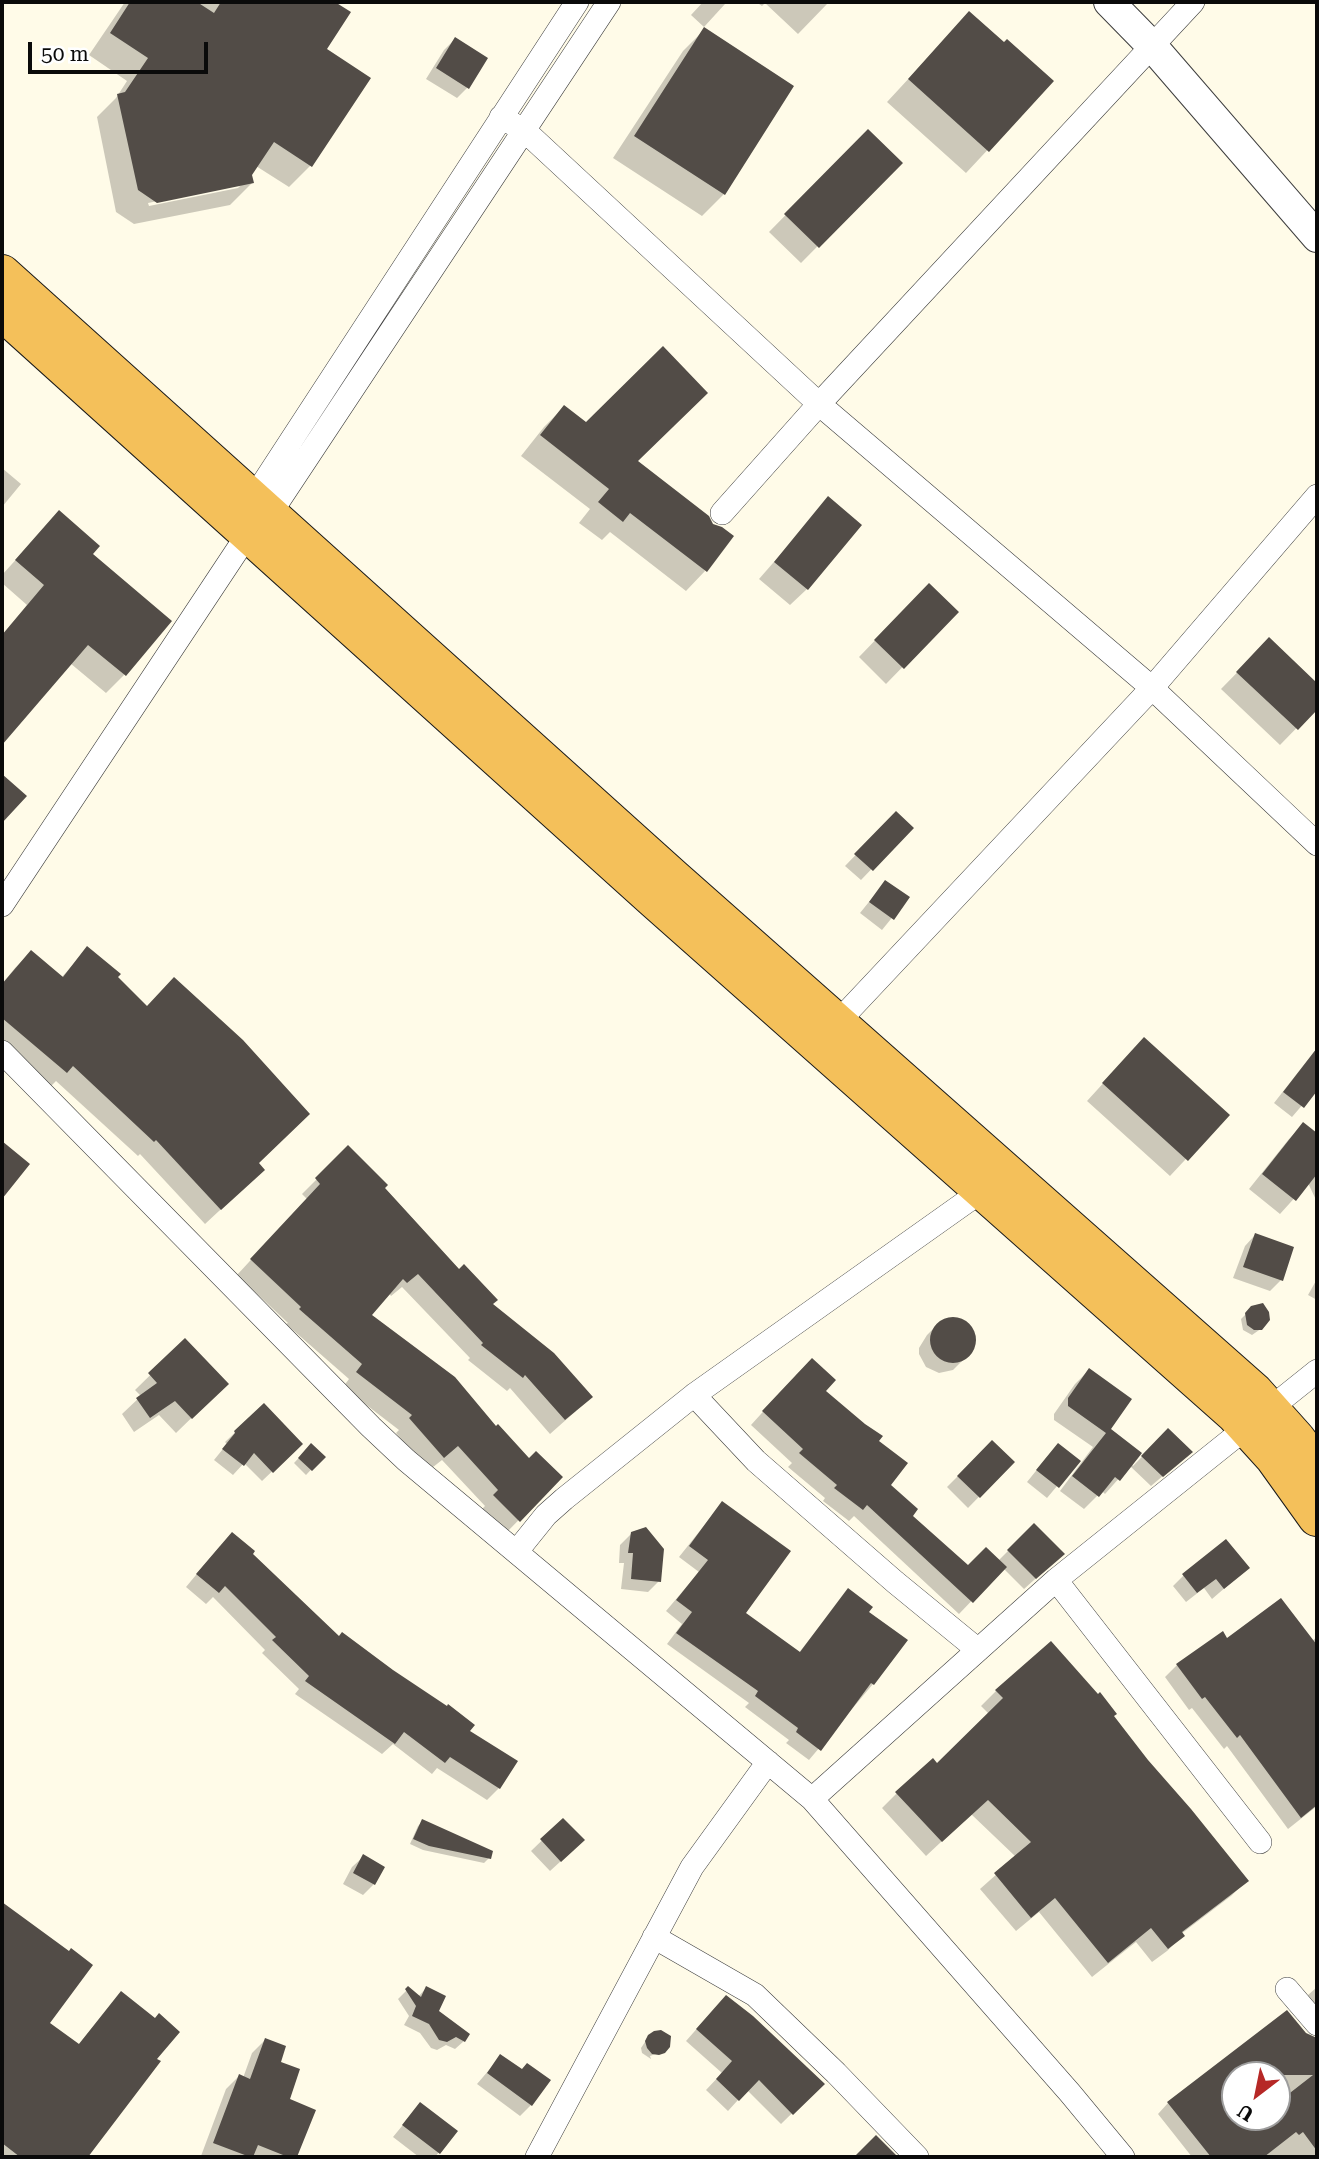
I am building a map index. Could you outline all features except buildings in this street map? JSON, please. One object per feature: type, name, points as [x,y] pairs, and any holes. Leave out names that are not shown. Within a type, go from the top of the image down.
[{"type":"highway","points":[[2,274],[251,523],[664,908],[983,1190],[1317,1467]]},
{"type":"highway","points":[[2,312],[673,878],[837,1023],[1258,1417],[1274,1457],[1317,1517]]},
{"type":"street","points":[[2,905],[251,523],[502,117],[577,2]]},
{"type":"street","points":[[251,523],[525,131],[609,2]]},
{"type":"street","points":[[1109,2],[1152,46],[1317,237]]},
{"type":"street","points":[[722,513],[819,404],[1193,2]]},
{"type":"street","points":[[502,117],[525,131],[819,404],[1152,688],[1317,844]]},
{"type":"street","points":[[837,1023],[1152,688],[1317,496]]},
{"type":"street","points":[[2,1052],[371,1427],[416,1468],[812,1799],[1061,2082],[1123,2157]]},
{"type":"street","points":[[517,1551],[546,1515],[564,1499],[694,1395],[983,1190]]},
{"type":"street","points":[[812,1799],[1056,1580],[1317,1371]]},
{"type":"street","points":[[694,1395],[756,1461],[978,1650]]},
{"type":"street","points":[[1056,1580],[1260,1842]]},
{"type":"street","points":[[537,2157],[692,1867],[768,1762]]},
{"type":"street","points":[[654,1937],[755,1995],[836,2073],[917,2157]]},
{"type":"street","points":[[1287,1989],[1317,2024]]}]
